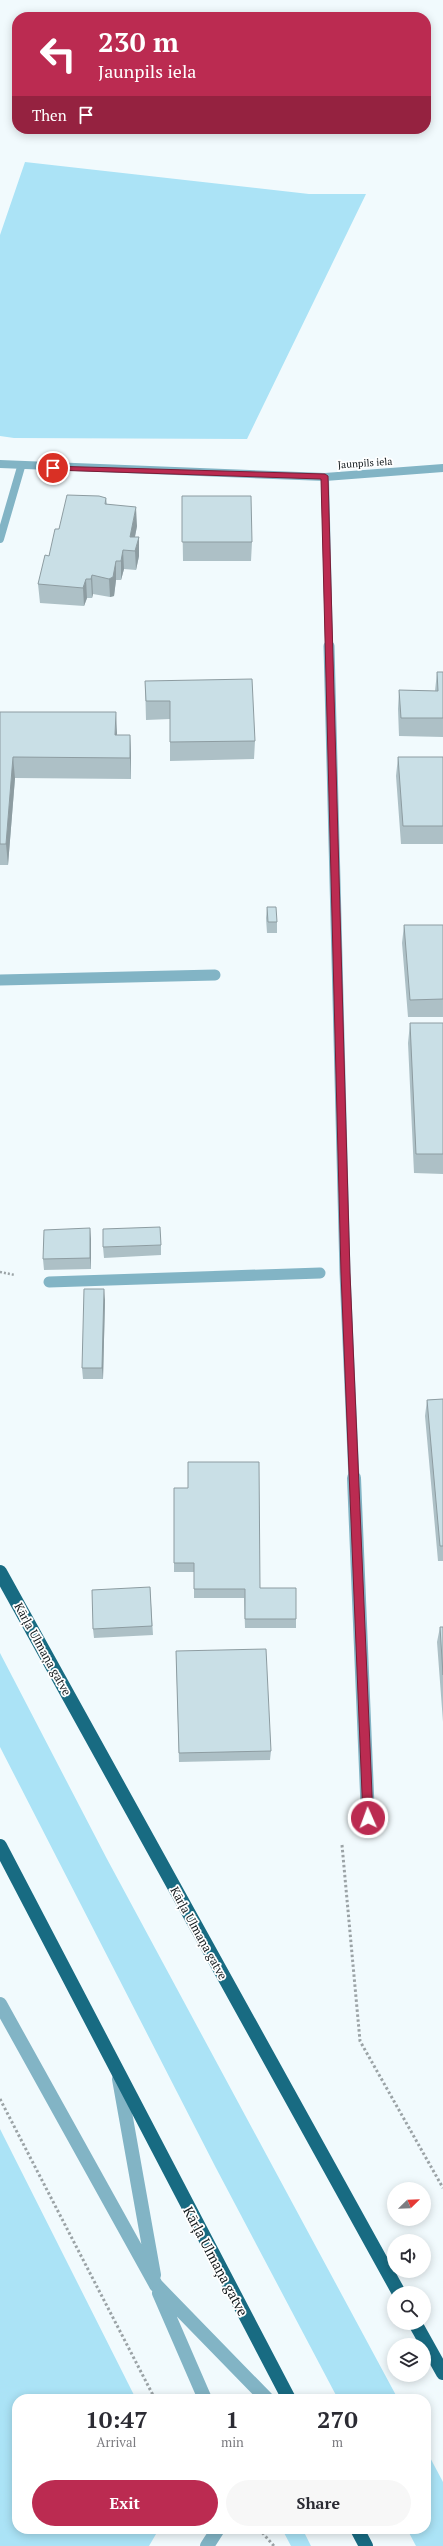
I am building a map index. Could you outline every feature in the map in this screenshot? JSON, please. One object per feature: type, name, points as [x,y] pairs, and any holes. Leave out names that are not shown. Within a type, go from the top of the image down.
[{"type":"highway","name":"Kārļa Ulmaņa gatve","points":[[0,1572],[395,2286]]},
{"type":"highway","name":"Kārļa Ulmaņa gatve","points":[[0,1846],[118,2076],[286,2394]]},
{"type":"highway","points":[[419,2330],[443,2373]]},
{"type":"highway","points":[[360,2534],[366,2546]]},
{"type":"street","name":"Jaunpils iela","points":[[0,464],[21,467],[325,476],[443,468]]},
{"type":"street","points":[[0,539],[21,467]]},
{"type":"street","points":[[325,476],[345,1273],[368,1818]]},
{"type":"street","points":[[0,980],[215,975]]},
{"type":"street","points":[[49,1282],[320,1273]]},
{"type":"street","points":[[0,2004],[156,2285],[203,2394]]},
{"type":"street","points":[[118,2076],[156,2285],[262,2394]]},
{"type":"street","points":[[207,2546],[215,2534]]},
{"type":"path","points":[[0,2099],[152,2394]]},
{"type":"path","points":[[263,2534],[274,2546]]},
{"type":"shaded area","points":[[25,162],[309,194],[366,194],[247,439],[14,438],[0,436],[0,235]]},
{"type":"shaded area","points":[[0,1653],[107,1859],[387,2379],[387,2382],[389,2382],[395,2394],[335,2394],[216,2168],[0,1747]]},
{"type":"shaded area","points":[[0,2129],[133,2394],[12,2394],[12,2534],[156,2534],[149,2546],[0,2546]]},
{"type":"shaded area","points":[[431,2459],[443,2482],[443,2546],[416,2546],[410,2534],[431,2534]]},
{"type":"shaded area","points":[[285,2534],[305,2534],[311,2546],[291,2546]]},
{"type":"building","points":[[67,495],[99,496],[106,498],[105,504],[136,507],[130,537],[139,537],[135,551],[123,550],[121,561],[116,561],[113,577],[109,579],[92,575],[91,579],[86,579],[83,588],[38,584],[45,555],[49,556],[55,529],[59,529]]},
{"type":"building","points":[[182,496],[251,496],[252,542],[182,542]]},
{"type":"building","points":[[437,672],[443,672],[443,718],[401,718],[399,690],[438,691]]},
{"type":"building","points":[[252,679],[255,741],[170,742],[170,701],[146,701],[145,681]]},
{"type":"building","points":[[0,712],[116,712],[115,735],[130,735],[130,758],[13,757],[6,844],[0,844]]},
{"type":"building","points":[[398,757],[443,757],[443,826],[403,826]]},
{"type":"building","points":[[267,907],[276,907],[277,922],[268,922]]},
{"type":"building","points":[[404,925],[443,925],[443,999],[410,1000]]},
{"type":"building","points":[[410,1023],[443,1023],[443,1154],[416,1154]]},
{"type":"building","points":[[160,1227],[161,1245],[103,1247],[103,1229]]},
{"type":"building","points":[[90,1228],[90,1258],[43,1259],[44,1230]]},
{"type":"building","points":[[84,1289],[104,1289],[102,1368],[82,1368]]},
{"type":"building","points":[[443,1399],[443,1546],[440,1546],[427,1400]]},
{"type":"building","points":[[188,1462],[259,1462],[260,1588],[296,1588],[296,1619],[245,1619],[245,1589],[194,1589],[194,1563],[174,1563],[174,1488],[188,1488]]},
{"type":"building","points":[[150,1587],[152,1626],[93,1629],[92,1590]]},
{"type":"building","points":[[440,1627],[443,1627],[443,1675]]},
{"type":"building","points":[[266,1649],[271,1751],[179,1753],[176,1651]]},
{"type":"route","points":[[53,468],[325,476],[345,1273],[368,1818]]}]
